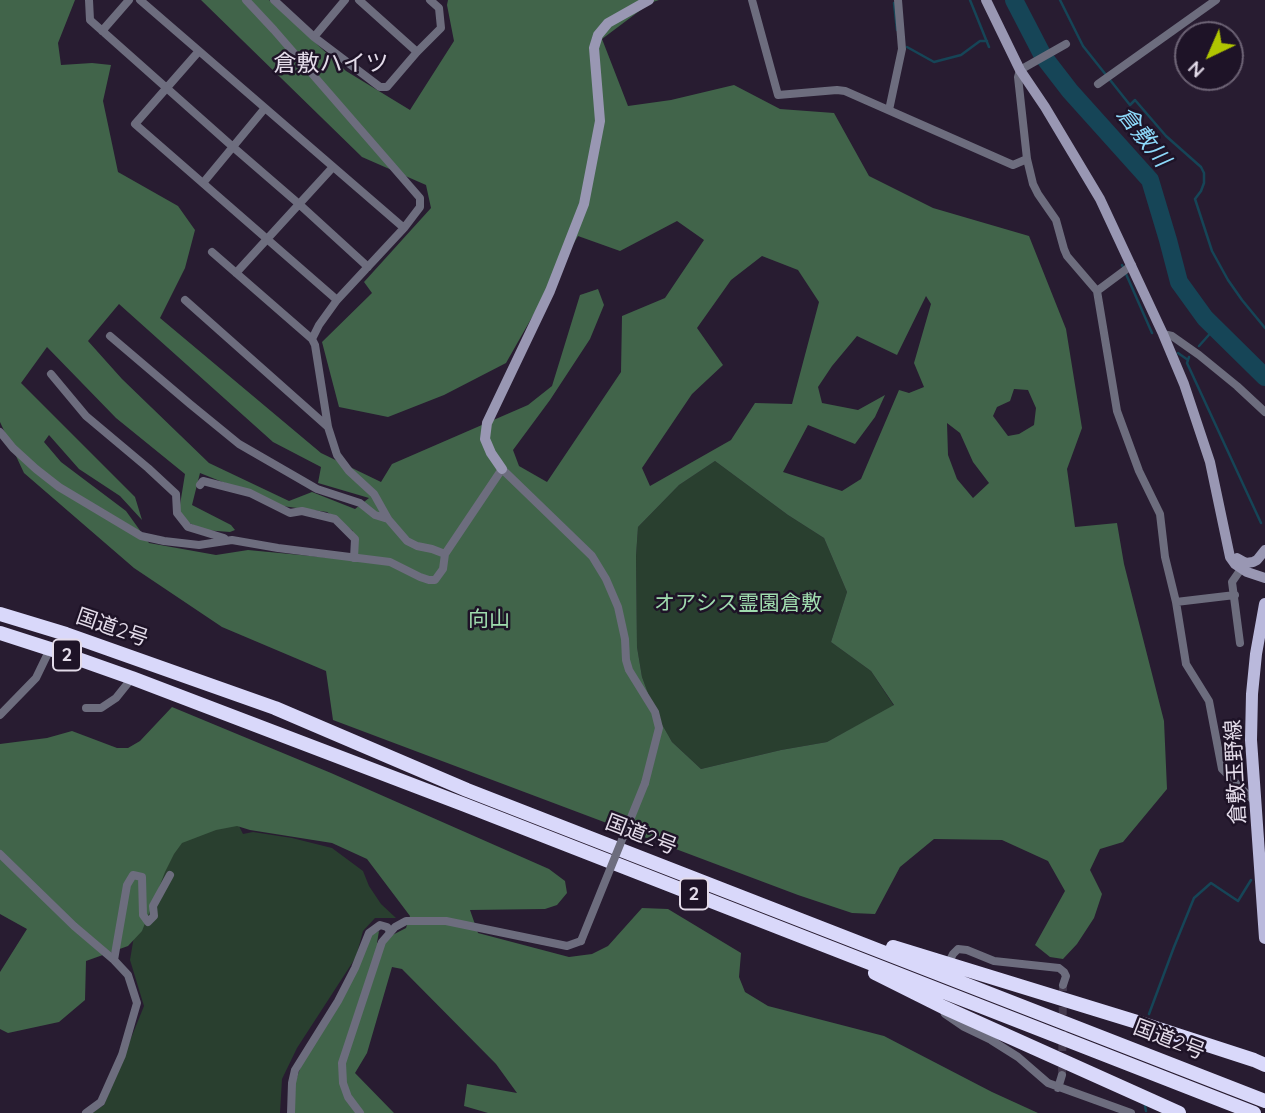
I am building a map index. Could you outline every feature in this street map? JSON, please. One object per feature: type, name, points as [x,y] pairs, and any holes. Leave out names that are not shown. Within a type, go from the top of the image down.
[{"type":"highway","name":"国道2号","points":[[0,614],[66,634],[275,708],[467,790],[1258,1098]]},
{"type":"highway","name":"国道2号","points":[[0,633],[132,678],[465,805],[1254,1113]]},
{"type":"highway","name":"2","points":[[805,921],[1136,1021],[1265,1065]]},
{"type":"highway","name":"2","points":[[787,930],[943,1007],[1179,1113]]},
{"type":"main road","name":"倉敷玉野線","points":[[1265,604],[1256,654],[1251,740],[1263,865],[1265,939]]},
{"type":"street","points":[[89,0],[90,20],[368,267]]},
{"type":"street","points":[[102,31],[129,0]]},
{"type":"street","points":[[140,0],[404,228]]},
{"type":"street","points":[[246,0],[420,198],[420,207],[404,228],[337,300],[312,339]]},
{"type":"street","points":[[274,0],[314,37],[380,87],[387,88],[441,28],[439,8],[430,0]]},
{"type":"street","points":[[314,37],[345,0]]},
{"type":"street","points":[[359,0],[417,52]]},
{"type":"street","points":[[360,1113],[342,1083],[342,1063],[382,942],[390,931],[406,921],[436,920],[567,946],[581,941],[645,783],[659,728],[655,712],[629,670],[618,607],[606,579],[592,556],[502,469],[485,439],[486,423],[550,291],[583,204],[600,121],[594,48],[598,35],[608,23],[649,0]]},
{"type":"street","points":[[752,0],[778,95],[845,91],[1013,165],[1027,159]]},
{"type":"street","points":[[889,110],[902,49],[898,0]]},
{"type":"street","points":[[986,0],[1100,199],[1163,334],[1184,384],[1210,462],[1227,548],[1235,564],[1241,569],[1265,578]]},
{"type":"street","points":[[1103,79],[1216,0]]},
{"type":"street","points":[[1065,44],[1023,68],[1018,77],[1027,159],[1038,194],[1056,220],[1067,256],[1097,291],[1117,411],[1139,471],[1160,514],[1165,557],[1176,602],[1186,664],[1209,701],[1222,769],[1256,803]]},
{"type":"street","points":[[199,51],[135,124],[337,300]]},
{"type":"street","points":[[203,183],[265,108]]},
{"type":"street","points":[[236,273],[333,167]]},
{"type":"street","points":[[212,252],[312,339],[328,427],[337,455],[374,495],[388,519],[407,541],[445,554]]},
{"type":"street","points":[[1097,291],[1132,265]]},
{"type":"street","points":[[185,300],[328,427]]},
{"type":"street","points":[[1163,334],[1172,336],[1199,355],[1265,412]]},
{"type":"street","points":[[110,335],[239,444],[317,489],[360,503],[375,515],[388,519]]},
{"type":"street","points":[[51,374],[86,416],[176,494],[177,513],[188,527],[213,536],[278,548],[390,562],[420,578],[435,580],[443,569],[445,554],[502,469]]},
{"type":"street","points":[[0,432],[13,448],[59,487],[141,536],[200,545],[232,540]]},
{"type":"street","points":[[200,485],[203,481],[250,494],[290,513],[302,511],[335,519],[355,539],[354,558]]},
{"type":"street","points":[[1227,548],[1246,563],[1257,560],[1265,550]]},
{"type":"street","points":[[1240,643],[1233,582],[1241,569]]},
{"type":"street","points":[[1176,602],[1234,595]]},
{"type":"street","points":[[0,715],[36,678],[50,649]]},
{"type":"street","points":[[86,708],[102,708],[116,698],[132,678]]},
{"type":"street","points":[[0,854],[128,975],[137,1003],[122,1055],[101,1102],[86,1113]]},
{"type":"street","points":[[114,960],[127,885],[133,875],[142,877],[144,915],[148,922],[154,916],[153,906],[170,875]]},
{"type":"street","points":[[291,1113],[295,1070],[338,1001],[369,933],[380,925],[390,931]]},
{"type":"street","points":[[948,964],[955,951],[967,950],[994,961],[1059,968],[1066,976],[1063,985]]},
{"type":"street","points":[[943,1007],[945,1014],[1018,1057],[1048,1083],[1131,1113]]},
{"type":"street","points":[[1059,1088],[1062,1075]]},
{"type":"green space","name":"向山","points":[[0,0],[75,0],[58,43],[61,65],[111,65],[103,101],[118,172],[178,206],[195,230],[185,268],[160,318],[321,453],[381,482],[392,464],[528,405],[552,386],[580,295],[598,289],[604,305],[590,339],[513,450],[519,466],[547,482],[621,372],[622,316],[665,298],[704,240],[677,221],[620,251],[578,236],[506,363],[444,395],[388,417],[339,407],[322,342],[372,293],[364,282],[431,208],[426,185],[362,157],[201,0],[269,0],[346,71],[410,110],[454,41],[448,0],[659,0],[650,3],[602,39],[628,106],[671,100],[734,85],[780,109],[834,113],[869,176],[933,208],[1029,236],[1066,329],[1082,428],[1067,469],[1075,527],[1117,523],[1124,564],[1164,721],[1167,789],[1123,842],[1100,849],[1090,870],[1102,894],[1094,918],[1077,944],[1063,959],[1050,957],[1035,945],[1065,891],[1048,861],[1002,840],[934,839],[900,867],[875,914],[852,913],[333,720],[326,671],[222,627],[134,568],[24,473],[0,422]],"holes":[[[762,256],[798,270],[819,302],[792,404],[755,403],[731,440],[650,486],[642,468],[692,394],[723,365],[697,328],[731,280]],[[926,296],[931,304],[914,363],[924,387],[909,393],[899,390],[861,479],[842,491],[783,472],[808,425],[855,444],[875,417],[885,395],[858,410],[822,403],[818,387],[857,336],[897,355]],[[119,304],[273,442],[321,467],[318,483],[369,498],[355,509],[312,492],[289,501],[209,463],[122,379],[88,341]],[[47,347],[116,418],[185,474],[179,511],[185,521],[204,530],[235,530],[231,525],[192,505],[200,473],[282,506],[327,512],[353,531],[353,560],[248,550],[216,555],[149,543],[126,511],[61,462],[44,442],[49,435],[79,469],[120,496],[142,520],[135,497],[21,383]],[[1014,389],[1028,390],[1036,408],[1034,425],[1019,434],[1008,436],[993,416],[997,407],[1010,401]],[[947,423],[960,433],[973,462],[989,483],[973,498],[957,479],[948,455]],[[715,461],[824,538],[847,592],[831,642],[871,671],[894,705],[827,742],[701,769],[672,742],[655,712],[642,677],[637,647],[638,527],[679,485]]]},
{"type":"green space","name":"オアシス霊園倉敷","points":[[715,461],[824,538],[847,592],[831,642],[871,671],[894,706],[827,742],[701,769],[672,742],[655,712],[642,677],[637,647],[636,556],[638,527],[679,485]]},
{"type":"green space","points":[[172,707],[331,773],[549,869],[565,881],[567,893],[557,905],[545,909],[470,910],[478,933],[569,957],[592,954],[608,946],[642,908],[668,909],[741,953],[739,977],[745,992],[768,1006],[884,1036],[1038,1113],[488,1113],[464,1106],[467,1084],[517,1093],[496,1064],[402,969],[392,967],[367,1053],[355,1073],[394,1113],[293,1113],[295,1083],[301,1066],[372,934],[379,931],[377,943],[406,928],[410,916],[367,859],[332,843],[237,826],[216,830],[182,843],[165,872],[142,931],[128,946],[86,961],[85,1000],[59,1022],[8,1033],[0,1029],[0,972],[27,929],[0,914],[0,744],[47,738],[72,731],[117,748],[128,748],[140,741]]},
{"type":"green space","points":[[238,824],[243,834],[253,832],[292,838],[332,848],[363,871],[381,904],[396,918],[375,918],[363,931],[356,957],[297,1048],[282,1079],[280,1113],[92,1113],[104,1105],[144,1006],[130,960],[135,930],[174,845],[217,827]]},
{"type":"waterway","points":[[970,0],[989,47]]},
{"type":"waterway","name":"倉敷川","points":[[1014,0],[1043,56],[1070,91],[1150,180],[1179,282],[1205,318],[1265,377]]},
{"type":"waterway","points":[[1060,0],[1083,46],[1130,105],[1135,100],[1166,136],[1201,167],[1204,183],[1195,199],[1212,251],[1228,280],[1265,328]]},
{"type":"waterway","points":[[894,3],[897,30]]},
{"type":"waterway","points":[[907,47],[934,62],[961,55],[980,41],[987,41]]},
{"type":"waterway","points":[[1126,274],[1152,333]]},
{"type":"waterway","points":[[1199,346],[1215,328]]},
{"type":"waterway","points":[[1178,353],[1188,360]]},
{"type":"waterway","points":[[1189,357],[1187,363],[1261,523]]},
{"type":"waterway","points":[[1149,1014],[1194,898],[1211,883],[1238,901],[1251,880]]},
{"type":"waterway","points":[[1145,1106],[1146,1111]]},
{"type":"tunnel","points":[[1062,1075],[1063,985]]},
{"type":"district","name":"倉敷ハイツ","points":[[331,64]]}]
